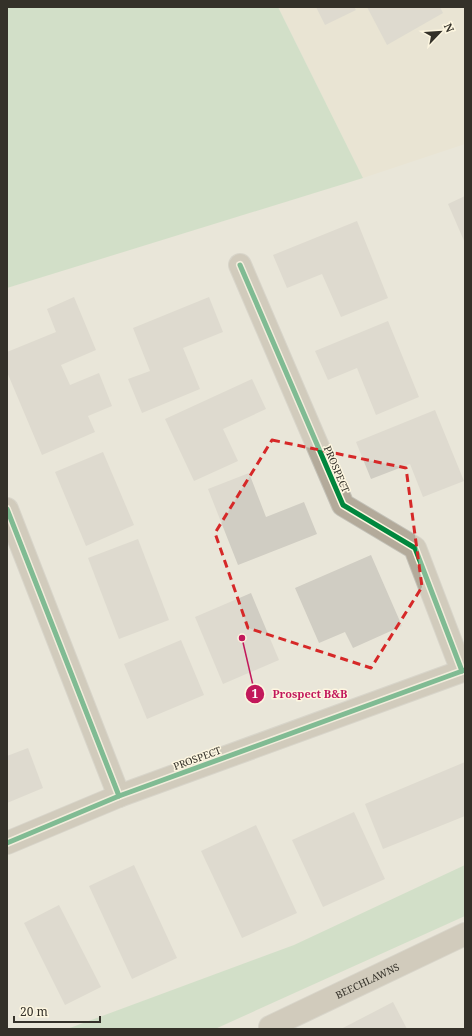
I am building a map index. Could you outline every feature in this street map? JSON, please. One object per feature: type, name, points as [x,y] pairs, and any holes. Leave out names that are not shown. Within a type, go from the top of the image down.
[{"type":"street","name":"PROSPECT","points":[[7,843],[119,796],[464,671],[414,548],[343,505],[240,265]]},
{"type":"street","points":[[7,509],[119,796]]},
{"type":"street","name":"BEECHLAWNS","points":[[269,1028],[465,934]]},
{"type":"highlighted area","points":[[272,440],[406,468],[422,587],[371,668],[248,628],[215,533]]},
{"type":"shaded area","points":[[278,7],[465,7],[465,144],[363,178]]},
{"type":"green space","points":[[7,7],[278,7],[363,178],[7,288]]},
{"type":"green space","points":[[465,865],[465,916],[215,1029],[67,1029],[294,945]]},
{"type":"building","points":[[316,7],[354,7],[356,10],[325,25]]},
{"type":"building","points":[[367,7],[440,7],[443,13],[387,45]]},
{"type":"building","points":[[465,196],[465,243],[448,204]]},
{"type":"building","points":[[357,221],[388,298],[341,317],[322,274],[287,288],[273,255]]},
{"type":"building","points":[[74,297],[96,350],[61,365],[70,385],[99,373],[112,406],[88,416],[95,432],[42,455],[7,372],[7,352],[56,332],[47,309]]},
{"type":"building","points":[[209,297],[223,332],[183,348],[200,389],[142,413],[128,379],[150,371],[133,328]]},
{"type":"building","points":[[388,321],[419,397],[376,415],[357,368],[328,380],[315,351]]},
{"type":"building","points":[[252,379],[266,409],[223,429],[238,461],[194,481],[165,419]]},
{"type":"building","points":[[435,410],[464,481],[423,497],[410,464],[371,479],[356,442]]},
{"type":"building","points":[[103,452],[134,525],[86,546],[55,472]]},
{"type":"building","points":[[249,473],[266,517],[304,502],[317,534],[238,565],[208,489]]},
{"type":"building","points":[[138,539],[169,620],[119,639],[88,558]]},
{"type":"building","points":[[371,555],[402,626],[353,648],[345,632],[319,643],[295,588]]},
{"type":"building","points":[[251,593],[279,660],[223,684],[195,617]]},
{"type":"building","points":[[181,640],[204,695],[147,719],[124,664]]},
{"type":"building","points":[[28,748],[43,788],[7,803],[7,756]]},
{"type":"building","points":[[465,762],[465,816],[383,849],[365,804]]},
{"type":"building","points":[[354,812],[385,879],[323,907],[292,840]]},
{"type":"building","points":[[256,825],[297,913],[242,938],[201,851]]},
{"type":"building","points":[[134,865],[177,958],[132,979],[89,886]]},
{"type":"building","points":[[59,905],[101,987],[65,1005],[24,923]]},
{"type":"building","points":[[393,1002],[407,1029],[341,1029]]},
{"type":"cycle path","points":[[240,265],[343,505],[415,548],[462,671]]},
{"type":"cycle path","points":[[7,509],[119,796]]},
{"type":"cycle path","points":[[7,843],[119,796],[465,670]]},
{"type":"place","name":"Prospect B&B","points":[[242,638]]}]
